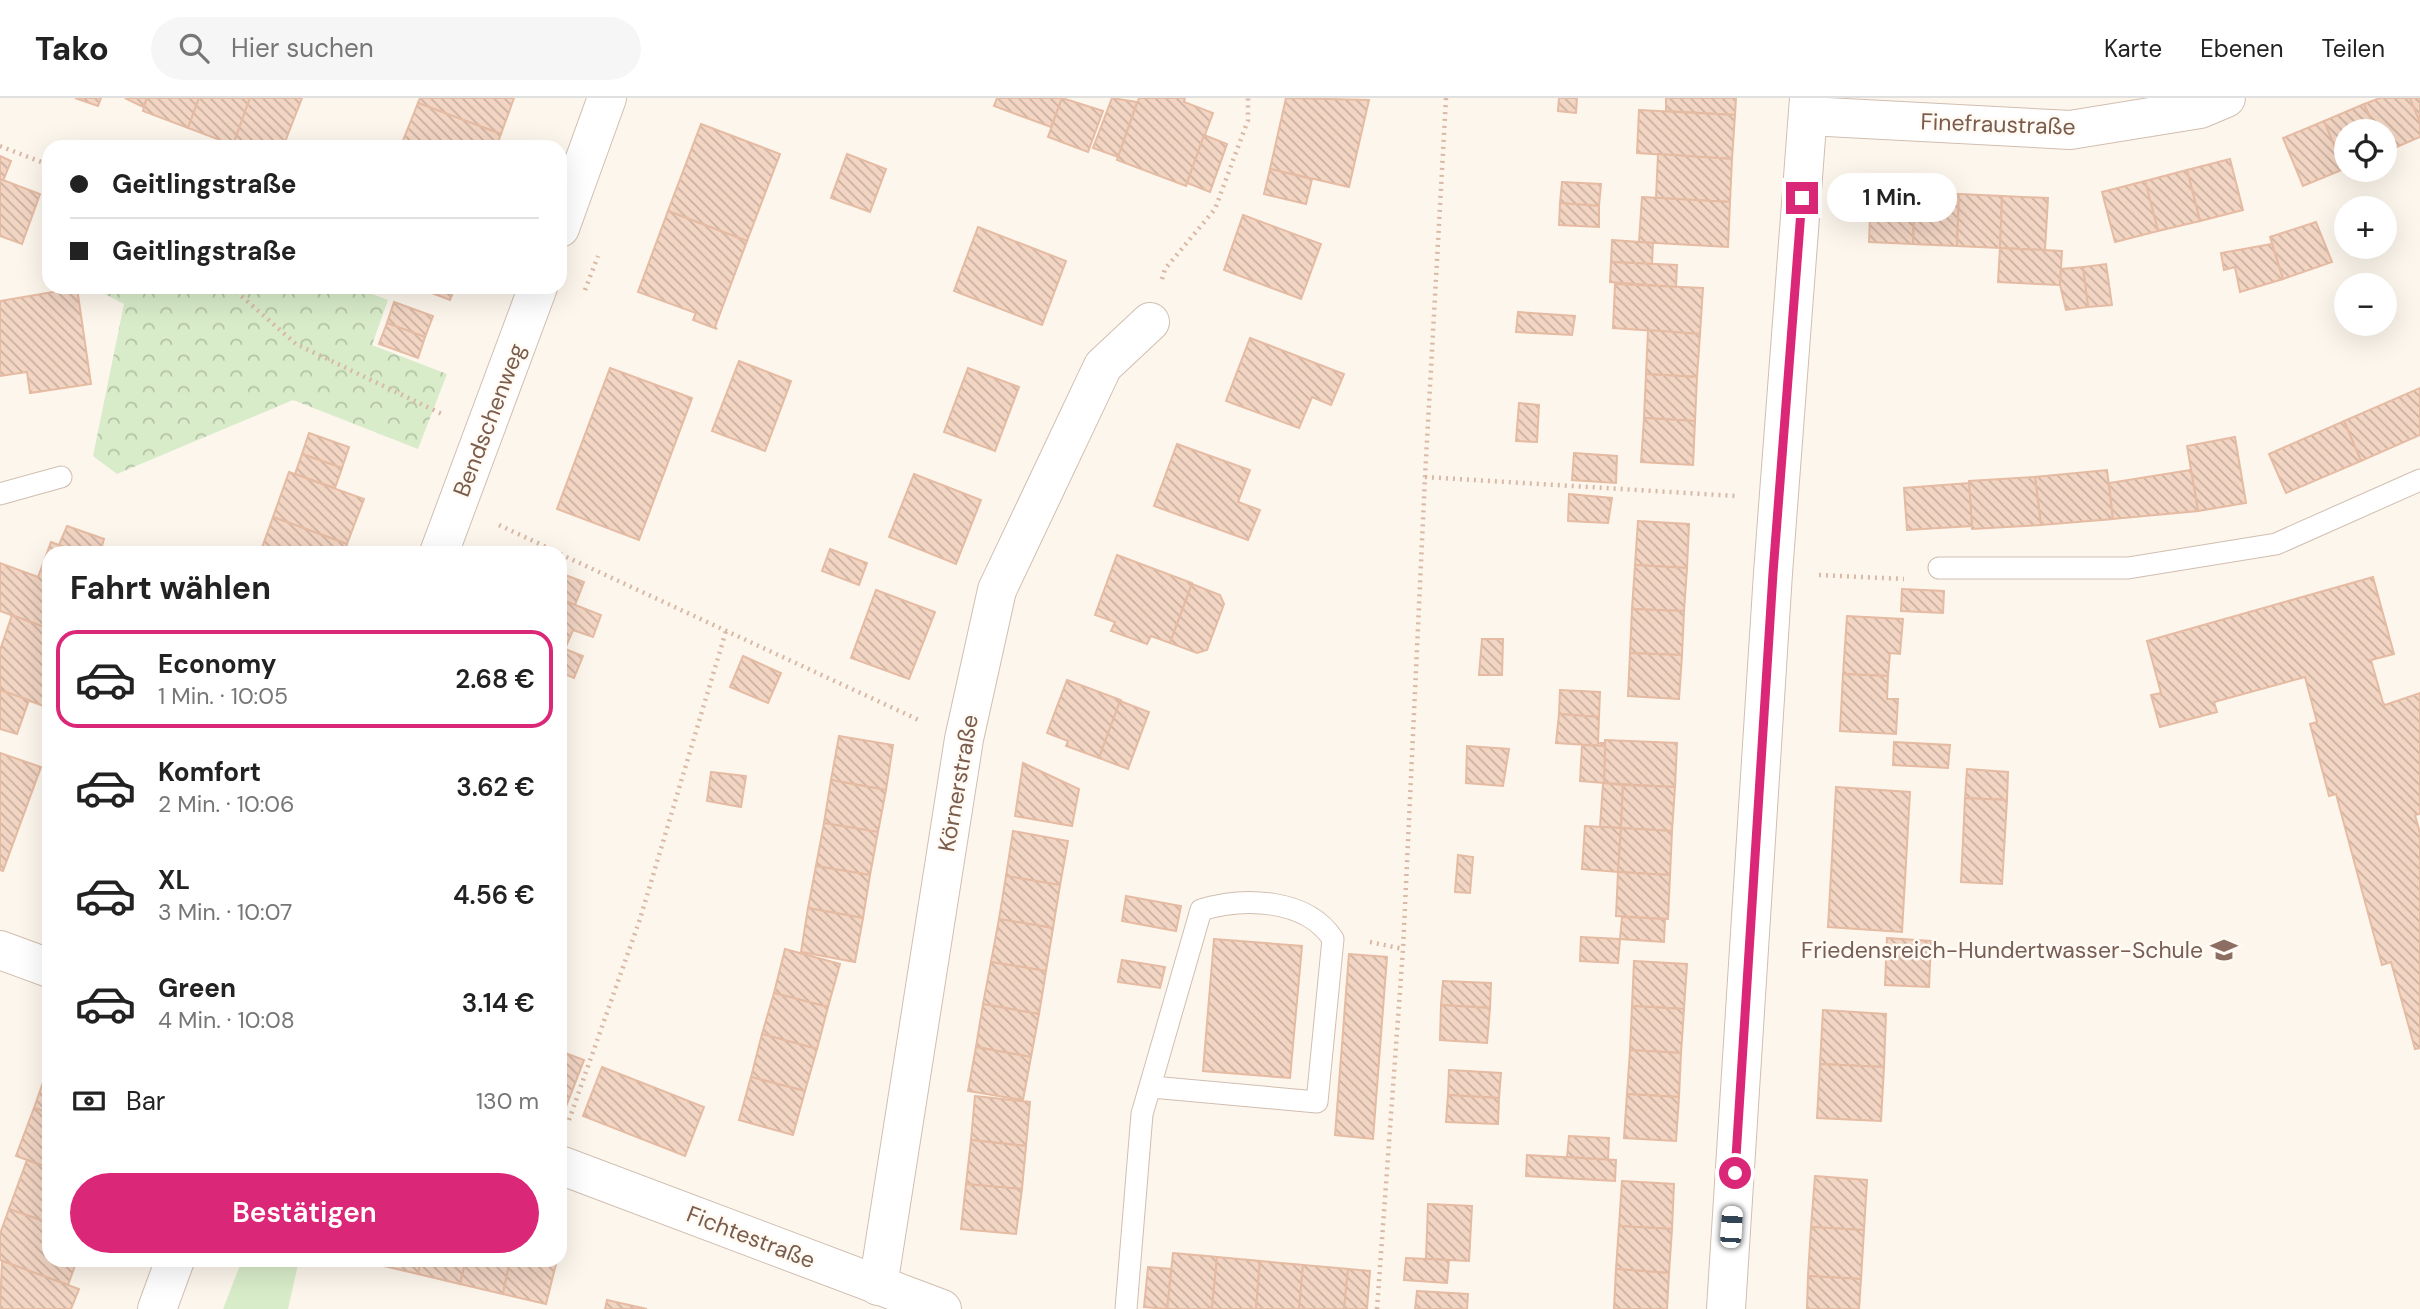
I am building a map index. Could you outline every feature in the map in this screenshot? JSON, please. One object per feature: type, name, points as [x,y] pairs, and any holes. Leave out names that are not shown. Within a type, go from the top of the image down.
[{"type":"street","points":[[567,209],[607,98]]},
{"type":"street","name":"Finefraustraße","points":[[1809,107],[2070,130],[2200,109],[2226,98]]},
{"type":"street","points":[[1726,1309],[1773,573],[1809,107]]},
{"type":"street","name":"Bendschenweg","points":[[442,546],[535,294]]},
{"type":"street","name":"Körnerstraße","points":[[878,1286],[964,739],[997,590],[1103,366],[1150,322]]},
{"type":"street","points":[[0,951],[42,966]]},
{"type":"street","name":"Fichtestraße","points":[[567,1151],[878,1286],[942,1309]]},
{"type":"street","points":[[157,1309],[172,1267]]},
{"type":"lane","points":[[0,494],[61,477]]},
{"type":"lane","points":[[1938,568],[2129,568],[2276,544],[2420,480]]},
{"type":"lane","points":[[1126,1309],[1142,1114],[1152,1087],[1201,910],[1227,902],[1286,906],[1323,923],[1333,939],[1317,1102],[1152,1087]]},
{"type":"path","points":[[1150,322],[1165,270],[1215,209],[1248,120],[1248,98]]},
{"type":"path","points":[[1377,1309],[1404,949],[1424,477],[1446,98]]},
{"type":"path","points":[[0,146],[42,162]]},
{"type":"path","points":[[239,294],[296,344],[452,419]]},
{"type":"path","points":[[1424,477],[1779,498]]},
{"type":"path","points":[[567,557],[964,739]]},
{"type":"path","points":[[1773,573],[1901,580],[1938,568]]},
{"type":"path","points":[[567,1134],[640,919],[726,631]]},
{"type":"green space","points":[[105,294],[372,294],[388,300],[372,345],[447,374],[418,449],[293,400],[117,474],[93,456],[124,304]]},
{"type":"green space","points":[[239,1267],[297,1267],[288,1309],[223,1309]]},
{"type":"building","points":[[75,98],[101,98],[98,106]]},
{"type":"building","points":[[125,98],[147,98],[143,107]]},
{"type":"building","points":[[147,98],[199,98],[188,128],[143,111]]},
{"type":"building","points":[[199,98],[250,98],[235,140],[220,140],[188,128]]},
{"type":"building","points":[[250,98],[302,98],[286,140],[235,140]]},
{"type":"building","points":[[420,98],[514,98],[501,134],[418,103]]},
{"type":"building","points":[[997,98],[1062,98],[1051,127],[994,106]]},
{"type":"building","points":[[1062,98],[1103,111],[1088,152],[1048,137]]},
{"type":"building","points":[[1112,98],[1137,102],[1118,157],[1093,148]]},
{"type":"building","points":[[1139,98],[1185,98],[1184,102],[1213,113],[1186,186],[1117,160]]},
{"type":"building","points":[[1286,98],[1369,100],[1349,187],[1270,169]]},
{"type":"building","points":[[1559,98],[1577,98],[1576,113],[1558,111]]},
{"type":"building","points":[[1666,98],[1736,98],[1735,115],[1666,111]]},
{"type":"building","points":[[2380,98],[2410,98],[2420,122],[2420,137],[2397,147],[2397,119],[2371,119],[2364,104]]},
{"type":"building","points":[[2410,98],[2420,98],[2420,122]]},
{"type":"building","points":[[418,103],[501,134],[499,140],[403,140]]},
{"type":"building","points":[[2364,104],[2371,119],[2334,119],[2334,145],[2324,121]]},
{"type":"building","points":[[1639,110],[1735,115],[1732,159],[1637,153]]},
{"type":"building","points":[[2324,121],[2334,145],[2334,173],[2303,186],[2283,138]]},
{"type":"building","points":[[701,124],[780,154],[747,241],[668,211]]},
{"type":"building","points":[[1204,135],[1227,144],[1210,192],[1187,183]]},
{"type":"building","points":[[847,154],[886,169],[870,212],[831,198]]},
{"type":"building","points":[[1658,154],[1732,159],[1730,202],[1656,198]]},
{"type":"building","points":[[0,156],[11,161],[3,181],[0,179]]},
{"type":"building","points":[[2230,159],[2243,210],[2200,221],[2187,170]]},
{"type":"building","points":[[1270,169],[1312,179],[1306,204],[1264,194]]},
{"type":"building","points":[[2187,170],[2200,221],[2158,231],[2145,181]]},
{"type":"building","points":[[0,179],[40,194],[22,244],[0,236]]},
{"type":"building","points":[[2145,181],[2158,231],[2115,242],[2102,192]]},
{"type":"building","points":[[1562,182],[1601,184],[1599,206],[1560,203]]},
{"type":"building","points":[[1871,190],[1915,192],[1913,244],[1869,242]]},
{"type":"building","points":[[1915,192],[1959,194],[1957,246],[1913,244]]},
{"type":"building","points":[[1959,194],[2002,196],[2000,248],[1957,246]]},
{"type":"building","points":[[2002,196],[2048,198],[2045,250],[2000,248]]},
{"type":"building","points":[[1642,197],[1730,202],[1728,247],[1639,242]]},
{"type":"building","points":[[1560,203],[1599,206],[1599,227],[1559,225]]},
{"type":"building","points":[[668,211],[747,241],[715,327],[717,329],[693,320],[696,313],[638,292]]},
{"type":"building","points":[[1243,215],[1321,244],[1301,299],[1224,270]]},
{"type":"building","points":[[2316,222],[2332,262],[2283,279],[2270,237]]},
{"type":"building","points":[[978,227],[1066,261],[1042,325],[954,291]]},
{"type":"building","points":[[1612,240],[1653,243],[1652,264],[1611,262]]},
{"type":"building","points":[[2272,244],[2283,279],[2240,292],[2235,267],[2224,270],[2221,253]]},
{"type":"building","points":[[2000,248],[2062,251],[2060,285],[1998,282]]},
{"type":"building","points":[[1611,262],[1677,265],[1676,287],[1610,282]]},
{"type":"building","points":[[2106,264],[2112,305],[2088,307],[2083,267]]},
{"type":"building","points":[[2083,267],[2088,307],[2066,310],[2060,285],[2061,269]]},
{"type":"building","points":[[1615,284],[1703,288],[1700,334],[1613,328]]},
{"type":"building","points":[[42,294],[78,294],[91,384],[30,393],[27,372],[0,376],[0,301]]},
{"type":"building","points":[[434,294],[452,294],[450,300]]},
{"type":"building","points":[[394,302],[433,316],[425,337],[387,323]]},
{"type":"building","points":[[1518,312],[1575,316],[1572,335],[1516,332]]},
{"type":"building","points":[[387,323],[425,337],[418,358],[379,344]]},
{"type":"building","points":[[1648,330],[1700,334],[1697,377],[1646,374]]},
{"type":"building","points":[[1250,338],[1344,374],[1331,405],[1312,397],[1299,428],[1226,401]]},
{"type":"building","points":[[739,361],[791,381],[765,451],[712,431]]},
{"type":"building","points":[[610,368],[692,398],[639,540],[557,509]]},
{"type":"building","points":[[968,368],[1019,387],[995,451],[944,432]]},
{"type":"building","points":[[1646,374],[1697,377],[1695,421],[1644,418]]},
{"type":"building","points":[[2420,388],[2420,435],[2361,461],[2344,421]]},
{"type":"building","points":[[1519,403],[1539,405],[1537,442],[1516,441]]},
{"type":"building","points":[[1644,418],[1695,421],[1693,465],[1641,462]]},
{"type":"building","points":[[2344,421],[2361,461],[2286,493],[2269,454]]},
{"type":"building","points":[[309,433],[349,447],[342,468],[302,454]]},
{"type":"building","points":[[2235,437],[2246,503],[2198,511],[2187,446]]},
{"type":"building","points":[[1177,444],[1250,470],[1238,502],[1260,510],[1248,540],[1154,506]]},
{"type":"building","points":[[1574,453],[1617,456],[1616,483],[1572,480]]},
{"type":"building","points":[[302,454],[342,468],[335,488],[295,474]]},
{"type":"building","points":[[2107,470],[2113,519],[2041,525],[2035,477]]},
{"type":"building","points":[[2191,470],[2198,511],[2113,519],[2109,483]]},
{"type":"building","points":[[289,472],[364,499],[347,544],[273,517]]},
{"type":"building","points":[[914,474],[981,500],[956,564],[889,537]]},
{"type":"building","points":[[2035,477],[2041,525],[1972,529],[1969,481]]},
{"type":"building","points":[[1969,483],[1972,526],[1907,530],[1904,488]]},
{"type":"building","points":[[1569,494],[1612,498],[1608,523],[1568,521]]},
{"type":"building","points":[[273,517],[347,544],[346,546],[263,546]]},
{"type":"building","points":[[1638,521],[1689,524],[1687,568],[1635,565]]},
{"type":"building","points":[[67,526],[104,539],[102,546],[59,545]]},
{"type":"building","points":[[830,549],[867,563],[859,585],[822,571]]},
{"type":"building","points":[[1117,555],[1192,583],[1170,643],[1151,636],[1147,644],[1111,631],[1115,622],[1095,615]]},
{"type":"building","points":[[0,563],[38,577],[42,566],[42,626],[0,611]]},
{"type":"building","points":[[1635,565],[1687,568],[1684,611],[1632,609]]},
{"type":"building","points":[[567,576],[584,582],[575,605],[567,602]]},
{"type":"building","points":[[2373,577],[2394,654],[2371,660],[2383,703],[2385,705],[2420,693],[2420,814],[2415,815],[2420,833],[2420,1048],[2415,1049],[2391,962],[2382,965],[2336,794],[2329,796],[2310,724],[2317,722],[2305,677],[2214,702],[2217,712],[2160,727],[2151,695],[2161,693],[2147,641]]},
{"type":"building","points":[[1192,584],[1220,595],[1224,604],[1207,650],[1197,653],[1170,643]]},
{"type":"building","points":[[1902,589],[1944,591],[1943,613],[1901,611]]},
{"type":"building","points":[[876,590],[935,612],[909,679],[851,658]]},
{"type":"building","points":[[567,602],[601,615],[593,637],[573,630],[567,644]]},
{"type":"building","points":[[1632,609],[1684,611],[1682,655],[1630,653]]},
{"type":"building","points":[[12,615],[42,626],[42,705],[0,690],[0,650]]},
{"type":"building","points":[[1847,616],[1903,619],[1900,654],[1890,653],[1888,676],[1843,674]]},
{"type":"building","points":[[1482,639],[1503,639],[1502,675],[1479,675]]},
{"type":"building","points":[[567,650],[583,656],[574,678],[567,675]]},
{"type":"building","points":[[1630,653],[1682,655],[1679,699],[1628,696]]},
{"type":"building","points":[[743,656],[781,673],[768,703],[730,687]]},
{"type":"building","points":[[1843,674],[1888,676],[1887,699],[1898,699],[1896,734],[1840,731]]},
{"type":"building","points":[[1067,680],[1121,700],[1099,758],[1066,746],[1068,741],[1047,733]]},
{"type":"building","points":[[0,690],[29,700],[17,734],[0,729]]},
{"type":"building","points":[[1560,690],[1600,692],[1599,717],[1559,714]]},
{"type":"building","points":[[1120,701],[1149,712],[1128,769],[1099,758]]},
{"type":"building","points":[[1559,714],[1599,717],[1598,743],[1605,743],[1605,746],[1556,743]]},
{"type":"building","points":[[839,736],[893,745],[886,790],[831,780]]},
{"type":"building","points":[[1605,740],[1677,743],[1675,787],[1604,783]]},
{"type":"building","points":[[1894,742],[1950,745],[1948,768],[1893,765]]},
{"type":"building","points":[[1582,745],[1605,746],[1604,783],[1580,781]]},
{"type":"building","points":[[1467,746],[1509,749],[1503,786],[1466,783]]},
{"type":"building","points":[[0,753],[41,767],[3,871],[0,870]]},
{"type":"building","points":[[1023,763],[1079,789],[1072,826],[1015,816]]},
{"type":"building","points":[[1967,769],[2008,772],[2007,800],[1965,798]]},
{"type":"building","points":[[711,772],[746,776],[741,807],[707,801]]},
{"type":"building","points":[[831,780],[886,790],[878,832],[824,823]]},
{"type":"building","points":[[1603,783],[1623,785],[1621,828],[1600,827]]},
{"type":"building","points":[[1623,785],[1675,787],[1672,831],[1621,828]]},
{"type":"building","points":[[1836,787],[1910,792],[1902,932],[1828,927]]},
{"type":"building","points":[[1965,798],[2007,800],[2002,884],[1961,882]]},
{"type":"building","points":[[824,823],[878,832],[870,875],[816,866]]},
{"type":"building","points":[[1585,826],[1621,828],[1618,872],[1582,869]]},
{"type":"building","points":[[1621,828],[1672,831],[1670,875],[1618,872]]},
{"type":"building","points":[[1013,831],[1068,841],[1060,885],[1006,876]]},
{"type":"building","points":[[1458,855],[1473,857],[1470,893],[1455,892]]},
{"type":"building","points":[[816,866],[870,875],[863,918],[808,908]]},
{"type":"building","points":[[1618,872],[1670,875],[1668,919],[1616,916]]},
{"type":"building","points":[[1006,876],[1060,885],[1053,928],[999,919]]},
{"type":"building","points":[[1126,896],[1181,906],[1176,931],[1122,921]]},
{"type":"building","points":[[808,908],[863,918],[855,962],[801,952]]},
{"type":"building","points":[[1622,917],[1665,919],[1664,942],[1620,939]]},
{"type":"building","points":[[999,919],[1053,928],[1046,971],[991,962]]},
{"type":"building","points":[[1581,937],[1620,939],[1618,963],[1580,961]]},
{"type":"building","points":[[1887,938],[1931,941],[1929,987],[1885,985]]},
{"type":"building","points":[[1214,939],[1302,946],[1290,1078],[1203,1071]]},
{"type":"building","points":[[785,949],[840,964],[828,1007],[774,993]]},
{"type":"building","points":[[1349,954],[1387,957],[1373,1139],[1335,1135]]},
{"type":"building","points":[[1122,960],[1165,967],[1160,988],[1118,982]]},
{"type":"building","points":[[1634,961],[1687,964],[1684,1009],[1632,1006]]},
{"type":"building","points":[[991,962],[1046,971],[1039,1014],[983,1004]]},
{"type":"building","points":[[1443,981],[1491,983],[1490,1008],[1441,1005]]},
{"type":"building","points":[[774,993],[828,1007],[817,1049],[762,1034]]},
{"type":"building","points":[[983,1004],[1039,1014],[1031,1057],[976,1047]]},
{"type":"building","points":[[1441,1005],[1490,1008],[1487,1043],[1440,1040]]},
{"type":"building","points":[[1632,1006],[1684,1009],[1681,1053],[1630,1050]]},
{"type":"building","points":[[1823,1010],[1886,1014],[1884,1067],[1820,1064]]},
{"type":"building","points":[[762,1034],[817,1049],[805,1091],[751,1077]]},
{"type":"building","points":[[976,1047],[1031,1057],[1023,1100],[968,1091]]},
{"type":"building","points":[[1630,1050],[1681,1053],[1679,1097],[1627,1094]]},
{"type":"building","points":[[567,1054],[584,1060],[567,1104]]},
{"type":"building","points":[[1820,1064],[1884,1067],[1881,1121],[1817,1118]]},
{"type":"building","points":[[602,1067],[704,1107],[685,1156],[583,1116]]},
{"type":"building","points":[[1449,1070],[1501,1073],[1499,1098],[1448,1095]]},
{"type":"building","points":[[751,1077],[805,1091],[793,1135],[739,1120]]},
{"type":"building","points":[[42,1085],[42,1111],[34,1108]]},
{"type":"building","points":[[1627,1094],[1679,1097],[1676,1141],[1624,1138]]},
{"type":"building","points":[[1448,1095],[1499,1098],[1498,1124],[1446,1122]]},
{"type":"building","points":[[975,1096],[1030,1102],[1026,1146],[971,1140]]},
{"type":"building","points":[[34,1108],[42,1111],[42,1165],[16,1156]]},
{"type":"building","points":[[1569,1136],[1609,1138],[1608,1160],[1567,1157]]},
{"type":"building","points":[[971,1140],[1026,1146],[1022,1189],[966,1184]]},
{"type":"building","points":[[1527,1155],[1616,1160],[1615,1181],[1526,1176]]},
{"type":"building","points":[[27,1160],[42,1165],[42,1221],[9,1209]]},
{"type":"building","points":[[1815,1176],[1867,1180],[1864,1230],[1811,1227]]},
{"type":"building","points":[[1622,1181],[1674,1184],[1672,1229],[1619,1226]]},
{"type":"building","points":[[966,1184],[1022,1189],[1016,1234],[961,1229]]},
{"type":"building","points":[[1428,1204],[1472,1206],[1469,1261],[1426,1259]]},
{"type":"building","points":[[9,1209],[42,1221],[42,1267],[74,1267],[68,1285],[0,1260],[0,1234]]},
{"type":"building","points":[[1619,1226],[1672,1229],[1669,1273],[1616,1269]]},
{"type":"building","points":[[1811,1227],[1864,1230],[1861,1279],[1808,1276]]},
{"type":"building","points":[[1173,1253],[1217,1257],[1212,1309],[1167,1309]]},
{"type":"building","points":[[1217,1257],[1260,1261],[1256,1309],[1212,1309]]},
{"type":"building","points":[[1406,1258],[1449,1260],[1447,1283],[1404,1280]]},
{"type":"building","points":[[2,1261],[79,1289],[71,1309],[0,1309]]},
{"type":"building","points":[[1260,1261],[1303,1265],[1299,1309],[1256,1309]]},
{"type":"building","points":[[1303,1265],[1348,1269],[1344,1309],[1299,1309]]},
{"type":"building","points":[[388,1267],[420,1267],[418,1274]]},
{"type":"building","points":[[420,1267],[464,1267],[460,1284],[418,1274]]},
{"type":"building","points":[[464,1267],[509,1267],[503,1294],[460,1284]]},
{"type":"building","points":[[509,1267],[555,1267],[546,1304],[503,1294]]},
{"type":"building","points":[[1148,1267],[1171,1269],[1167,1309],[1144,1307]]},
{"type":"building","points":[[1348,1269],[1370,1271],[1367,1309],[1344,1309]]},
{"type":"building","points":[[1616,1269],[1669,1273],[1667,1309],[1614,1309]]},
{"type":"building","points":[[1808,1276],[1861,1279],[1859,1309],[1807,1309]]},
{"type":"building","points":[[1417,1291],[1468,1294],[1467,1309],[1415,1309]]},
{"type":"building","points":[[607,1300],[647,1309],[605,1309]]},
{"type":"place","name":"Friedensreich-Hundertwasser-Schule","points":[[2224,950]]},
{"type":"route","points":[[1735,1173],[1773,573],[1802,198]]}]
